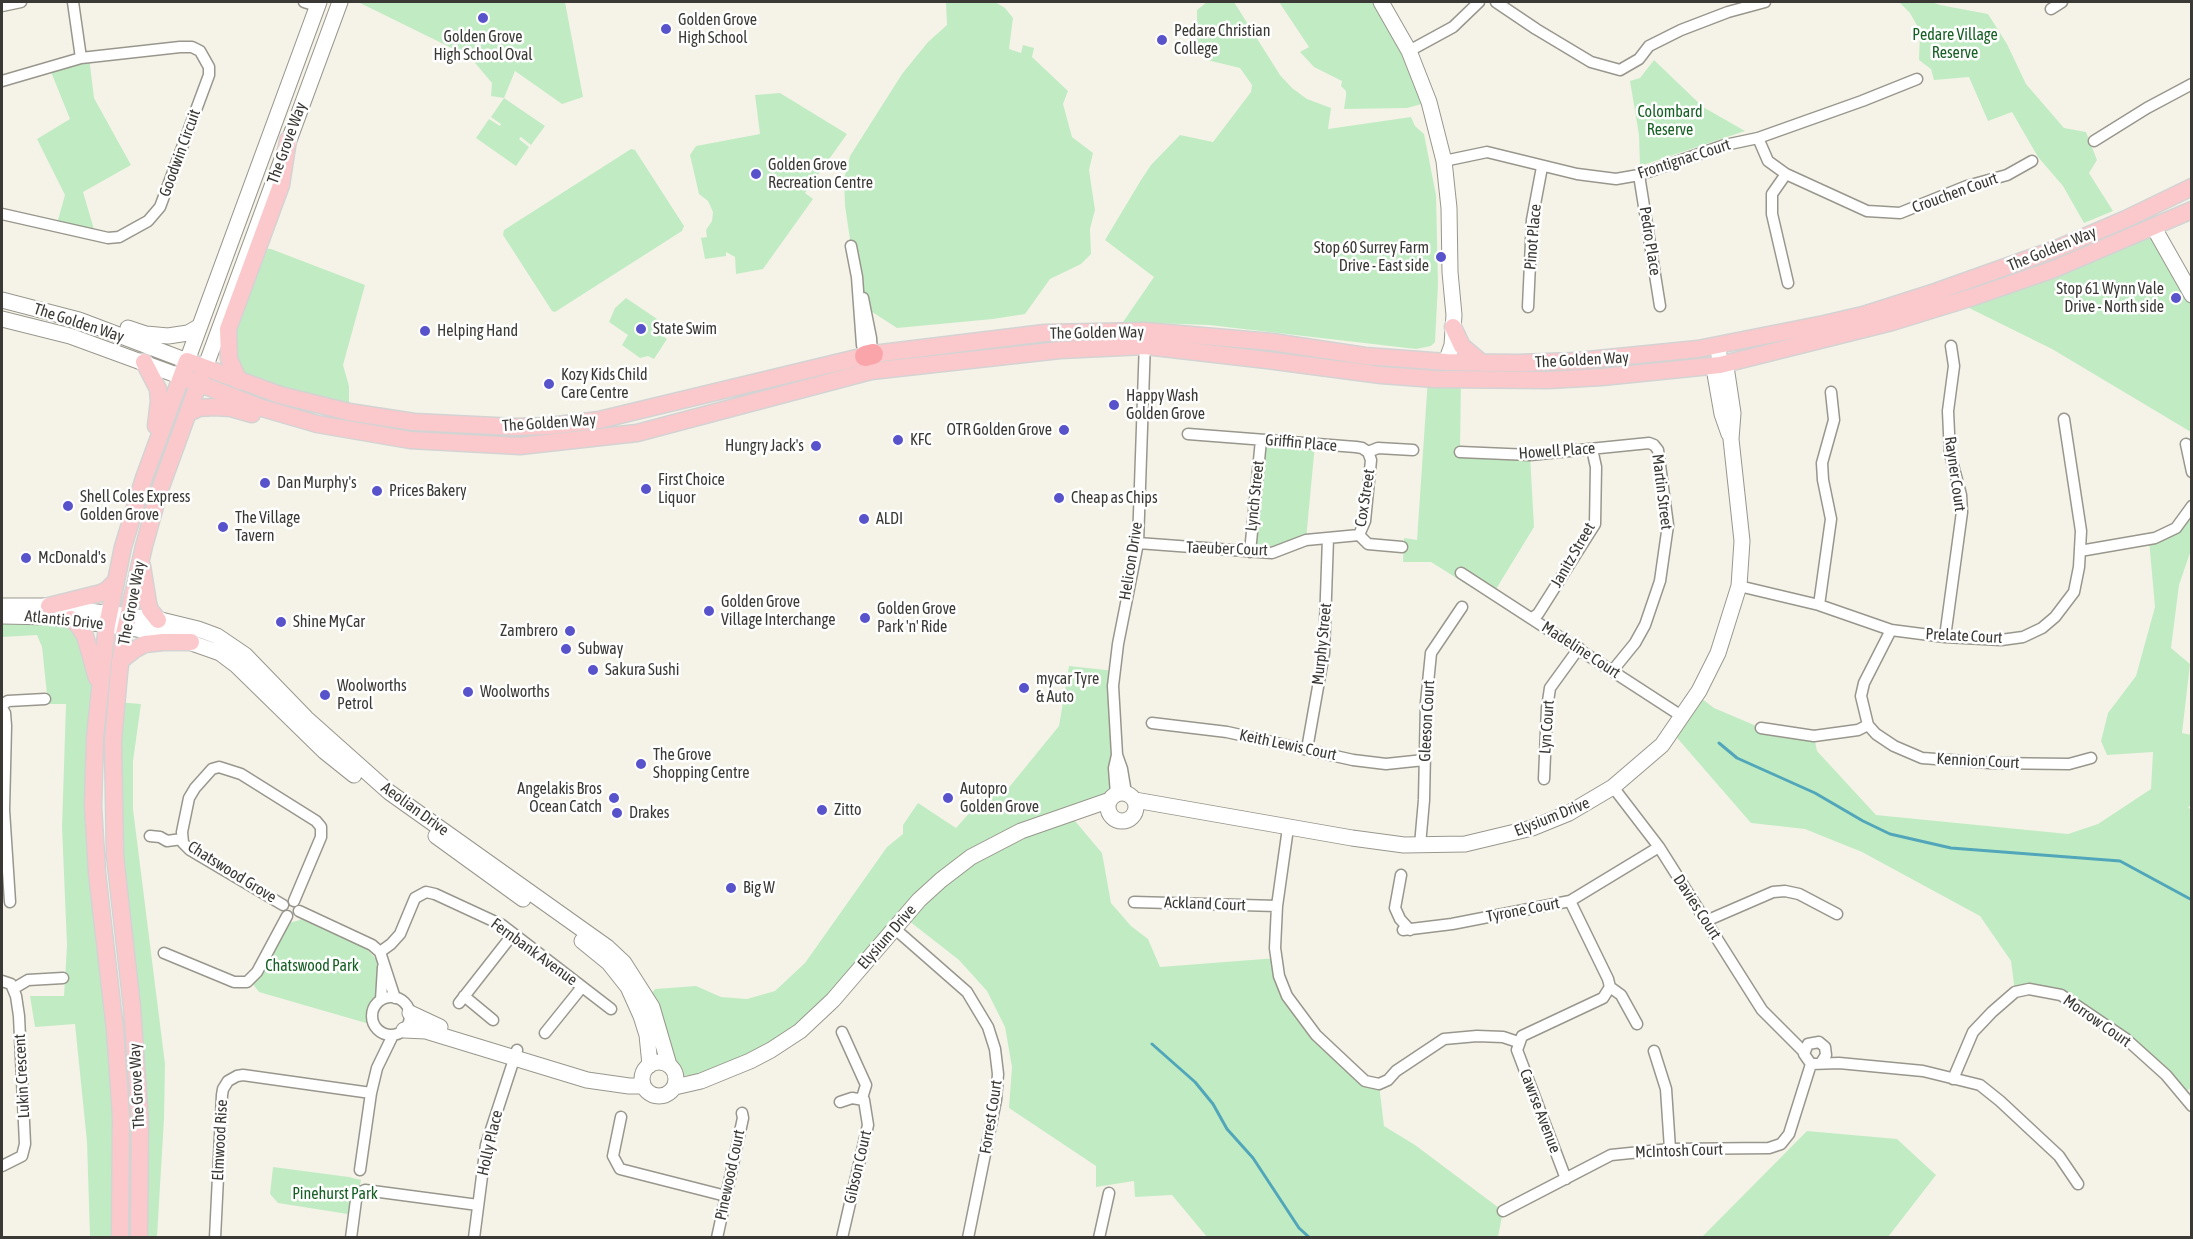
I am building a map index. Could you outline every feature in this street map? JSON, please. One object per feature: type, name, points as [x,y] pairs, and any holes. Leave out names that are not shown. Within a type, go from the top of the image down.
[{"type":"main road","points":[[239,381],[229,358],[228,329],[281,185],[288,140]]},
{"type":"main road","name":"The Golden Way","points":[[1145,339],[1267,360],[1381,375],[1435,379],[1480,371],[1636,356],[1718,345],[1824,324],[1890,307],[2028,260],[2126,219],[2192,187]]},
{"type":"main road","points":[[2126,219],[2154,228],[2161,202]]},
{"type":"main road","name":"The Golden Way","points":[[1480,371],[1548,380],[1720,364],[1856,332],[1938,308],[2054,269],[2192,210]]},
{"type":"main road","points":[[1453,327],[1462,346],[1480,371]]},
{"type":"main road","name":"The Golden Way","points":[[202,376],[239,381],[280,395],[349,412],[414,422],[516,427],[599,420],[765,381],[870,360],[1034,334],[1272,342],[1365,356],[1446,362]]},
{"type":"main road","name":"The Golden Way","points":[[184,369],[270,411],[324,425],[410,440],[520,446],[637,433],[771,397],[870,360]]},
{"type":"main road","points":[[144,362],[155,379],[159,393],[152,454]]},
{"type":"main road","points":[[1435,379],[1446,362],[1480,371]]},
{"type":"main road","name":"The Grove Way","points":[[120,1238],[121,1116],[117,1054],[97,873],[93,806],[94,737],[108,619],[123,547],[152,454],[184,369]]},
{"type":"main road","name":"The Grove Way","points":[[139,1238],[138,1082],[132,1007],[118,896],[113,821],[113,741],[120,662],[140,559],[159,492],[202,376]]},
{"type":"main road","points":[[599,420],[681,410],[746,395],[771,397],[765,381]]},
{"type":"main road","points":[[188,413],[199,408],[223,407],[281,422],[324,425]]},
{"type":"main road","points":[[516,427],[520,446]]},
{"type":"main road","points":[[140,559],[150,610],[158,620]]},
{"type":"main road","points":[[49,606],[101,593],[116,581]]},
{"type":"main road","points":[[70,619],[78,625],[85,636],[99,685]]},
{"type":"main road","points":[[120,662],[134,650],[146,644],[191,642]]},
{"type":"street","points":[[2,6],[21,2]]},
{"type":"street","points":[[73,2],[81,58]]},
{"type":"street","points":[[1381,2],[1409,51],[1434,116],[1443,161],[1449,207],[1453,327],[1452,345],[1446,362]]},
{"type":"street","points":[[1409,51],[1453,27],[1479,2]]},
{"type":"street","points":[[1496,2],[1591,62],[1620,70],[1639,59],[1649,46],[1681,30],[1728,12],[1765,2]]},
{"type":"street","points":[[2051,9],[2062,2]]},
{"type":"street","points":[[313,3],[338,7]]},
{"type":"street","name":"The Grove Way","points":[[184,369],[313,3]]},
{"type":"street","name":"The Grove Way","points":[[202,376],[338,7]]},
{"type":"street","name":"Goodwin Circuit","points":[[2,81],[81,58],[141,50],[192,47],[200,51],[210,67],[160,207],[148,221],[119,237],[108,238],[2,213]]},
{"type":"street","name":"Frontignac Court","points":[[1443,161],[1487,152],[1542,167],[1616,179],[1639,175],[1725,145],[1758,138],[1917,79]]},
{"type":"street","points":[[2094,141],[2147,108],[2192,84]]},
{"type":"street","name":"Crouchen Court","points":[[1758,138],[1768,161],[1786,174],[1867,211],[1900,213],[1967,186],[2007,175],[2032,161]]},
{"type":"street","name":"Pinot Place","points":[[1528,307],[1532,220],[1542,167]]},
{"type":"street","points":[[1786,174],[1772,194],[1772,214],[1788,283]]},
{"type":"street","name":"Pedro Place","points":[[1639,175],[1660,306]]},
{"type":"street","points":[[2154,228],[2192,295]]},
{"type":"street","points":[[851,246],[870,360]]},
{"type":"street","points":[[1446,362],[1442,344],[1443,314],[1450,272]]},
{"type":"street","name":"The Golden Way","points":[[2,300],[79,320],[184,369]]},
{"type":"street","points":[[79,320],[97,317],[153,336],[177,336],[200,326]]},
{"type":"street","name":"The Golden Way","points":[[2,319],[70,336],[144,362],[184,369]]},
{"type":"street","name":"Helicon Drive","points":[[1124,799],[1114,768],[1117,755],[1114,671],[1125,602],[1138,543],[1145,339]]},
{"type":"street","name":"Elysium Drive","points":[[673,1075],[714,1074],[762,1055],[782,1044],[811,1022],[833,1000],[930,889],[982,851],[1021,831],[1070,815],[1124,799],[1288,828],[1404,845],[1465,844],[1532,828],[1569,813],[1613,787],[1662,745],[1683,717],[1718,653],[1739,586],[1742,541],[1731,440],[1722,414],[1715,374],[1720,364],[1718,345]]},
{"type":"street","name":"Rayner Court","points":[[1945,637],[1962,512],[1961,495],[1950,454],[1948,433],[1948,411],[1954,366],[1951,346]]},
{"type":"street","points":[[1819,604],[1831,519],[1822,463],[1834,420],[1831,392]]},
{"type":"street","name":"Prelate Court","points":[[1739,586],[1819,604],[1891,630],[1945,637],[2001,640],[2023,637],[2042,628],[2055,617],[2074,592],[2080,551],[2081,531],[2064,419]]},
{"type":"street","name":"Griffin Place","points":[[1188,434],[1356,447],[1368,452],[1378,448],[1413,450]]},
{"type":"street","name":"Lynch Street","points":[[1250,552],[1261,440]]},
{"type":"street","name":"Howell Place","points":[[1460,452],[1520,455],[1649,442],[1654,444]]},
{"type":"street","name":"Martin Street","points":[[1613,670],[1635,643],[1645,625],[1660,581],[1664,561],[1668,525],[1661,459],[1654,444]]},
{"type":"street","points":[[2186,444],[2192,472]]},
{"type":"street","name":"Janitz Street","points":[[1532,618],[1538,614],[1595,524],[1596,467],[1592,449]]},
{"type":"street","name":"Cox Street","points":[[1355,536],[1365,521],[1371,460],[1368,452]]},
{"type":"street","points":[[2080,551],[2156,538],[2176,528],[2192,506]]},
{"type":"street","name":"Taeuber Court","points":[[1138,543],[1272,553],[1306,540],[1355,536],[1368,544],[1402,547]]},
{"type":"street","name":"Murphy Street","points":[[1307,749],[1324,653],[1328,538]]},
{"type":"street","name":"Madeline Court","points":[[1461,573],[1476,586],[1532,618],[1683,717]]},
{"type":"street","name":"Atlantis Drive","points":[[2,606],[49,606],[108,619]]},
{"type":"street","name":"Gleeson Court","points":[[1420,845],[1431,653],[1462,607]]},
{"type":"street","name":"Atlantis Drive","points":[[2,616],[108,619]]},
{"type":"street","name":"Aeolian Drive","points":[[108,619],[158,620],[217,636],[244,655],[306,718],[389,792],[607,947],[630,970],[652,1007],[673,1075]]},
{"type":"street","name":"Aeolian Drive","points":[[127,621],[220,653],[236,665],[324,751],[357,778],[475,866],[596,951],[618,973],[628,987],[641,1016],[646,1035],[645,1075]]},
{"type":"street","points":[[1761,728],[1814,735],[1858,730],[1868,725],[1862,696],[1864,683],[1891,630]]},
{"type":"street","name":"Lyn Court","points":[[1544,779],[1550,688],[1579,648]]},
{"type":"street","points":[[10,902],[4,810],[6,726],[2,706],[8,701],[45,699]]},
{"type":"street","name":"Keith Lewis Court","points":[[1152,723],[1227,732],[1353,760],[1386,764],[1424,760]]},
{"type":"street","name":"Kennion Court","points":[[1868,725],[1876,734],[1894,746],[1922,758],[1990,763],[2069,764],[2091,758]]},
{"type":"street","name":"Chatswood Grove","points":[[283,905],[190,850],[183,843],[189,798],[212,769],[219,767],[241,774],[316,820],[321,827],[321,837],[294,901]]},
{"type":"street","name":"Davies Court","points":[[1613,787],[1659,847],[1762,1010],[1779,1028],[1804,1052],[1805,1058],[1819,1060],[1822,1044],[1794,1037],[1779,1028]]},
{"type":"street","points":[[1110,815],[1108,810],[1124,799]]},
{"type":"street","name":"Elysium Drive","points":[[1070,815],[1110,815],[1117,820],[1127,820],[1131,818],[1124,799]]},
{"type":"street","points":[[1288,828],[1277,906],[1275,948],[1279,976],[1287,996],[1316,1035],[1365,1081],[1379,1084],[1388,1080],[1396,1071],[1444,1039],[1477,1036],[1503,1037],[1518,1042],[1522,1036],[1603,998],[1610,987]]},
{"type":"street","name":"Chatswood Grove","points":[[150,836],[160,837],[167,841],[182,839]]},
{"type":"street","name":"Tyrone Court","points":[[1401,875],[1395,908],[1406,930],[1452,924],[1570,901],[1659,847]]},
{"type":"street","points":[[1706,921],[1773,892],[1785,891],[1799,894],[1837,914]]},
{"type":"street","name":"Fernbank Avenue","points":[[382,955],[400,934],[415,898],[426,892],[435,894],[502,925],[611,1009]]},
{"type":"street","points":[[288,900],[294,901],[299,908],[298,912],[293,917],[287,916],[282,911],[283,905],[288,900]]},
{"type":"street","points":[[1570,901],[1610,987],[1621,994],[1637,1024]]},
{"type":"street","name":"Ackland Court","points":[[1134,902],[1277,906]]},
{"type":"street","points":[[298,912],[372,945],[382,955],[395,998]]},
{"type":"street","points":[[164,953],[234,982],[247,982],[257,972],[287,916]]},
{"type":"street","name":"Forrest Court","points":[[894,928],[968,992],[988,1027],[995,1049],[998,1074],[996,1100],[968,1238]]},
{"type":"street","points":[[493,1020],[462,999],[513,934]]},
{"type":"street","points":[[381,1000],[382,955]]},
{"type":"street","points":[[2,981],[11,984],[13,989],[28,980],[63,978]]},
{"type":"street","name":"Fernbank Avenue","points":[[545,1033],[582,987]]},
{"type":"street","name":"Lukin Crescent","points":[[2,1166],[22,1156],[25,1144],[19,1016],[13,989]]},
{"type":"street","name":"Morrow Court","points":[[1953,1079],[1973,1032],[2015,992],[2028,989],[2061,995],[2126,1039],[2166,1075],[2192,1106]]},
{"type":"street","points":[[377,1068],[399,1032],[410,1020],[410,1013],[404,1002],[387,997],[375,1005],[372,1016],[373,1022],[381,1031],[399,1032],[426,1031],[617,1078],[645,1075],[656,1062],[673,1075],[670,1094],[656,1096],[650,1094],[645,1075]]},
{"type":"street","points":[[410,1013],[437,1026],[516,1054]]},
{"type":"street","points":[[360,1170],[381,1031]]},
{"type":"street","name":"Gibson Court","points":[[842,1032],[866,1085],[862,1098],[865,1102],[868,1125],[842,1238]]},
{"type":"street","name":"Cawrse Avenue","points":[[1518,1042],[1517,1050],[1566,1179]]},
{"type":"street","points":[[1804,1052],[1805,1047],[1811,1042]]},
{"type":"street","points":[[1654,1051],[1666,1089],[1670,1149]]},
{"type":"street","name":"Holly Place","points":[[474,1238],[486,1145],[516,1054]]},
{"type":"street","points":[[1819,1060],[1923,1071],[1980,1085],[2059,1156],[2078,1184]]},
{"type":"street","name":"McIntosh Court","points":[[1503,1211],[1611,1155],[1670,1149],[1770,1148],[1781,1144],[1789,1134],[1819,1060]]},
{"type":"street","name":"Elmwood Rise","points":[[215,1238],[222,1095],[224,1085],[228,1081],[243,1075],[370,1093]]},
{"type":"street","points":[[840,1102],[862,1098]]},
{"type":"street","name":"Pinewood Court","points":[[717,1238],[743,1118],[742,1113]]},
{"type":"street","points":[[621,1117],[613,1156],[620,1168],[726,1196]]},
{"type":"street","points":[[351,1238],[356,1200],[365,1190],[478,1205]]},
{"type":"street","points":[[1099,1238],[1109,1193]]},
{"type":"green space","points":[[358,2],[565,2],[583,97],[562,104],[515,71],[504,98],[491,96],[492,83],[470,57]]},
{"type":"green space","points":[[946,2],[995,2],[1005,8],[1013,18],[1009,49],[1021,53],[1023,45],[1034,48],[1032,57],[1068,91],[1063,104],[1072,137],[1093,153],[1089,170],[1095,210],[1090,229],[1091,254],[1081,264],[1050,279],[1025,314],[897,328],[866,308],[851,246],[845,206],[844,179],[850,156],[902,74],[928,42],[947,25]]},
{"type":"green space","points":[[1207,2],[1234,2],[1280,75],[1307,99],[1331,108],[1328,129],[1411,117],[1415,126],[1424,134],[1436,195],[1438,284],[1435,342],[1431,346],[1416,349],[1209,325],[1123,322],[1154,277],[1105,240],[1151,165],[1180,135],[1213,142],[1251,92],[1252,85],[1240,68],[1207,60],[1197,49],[1197,10]]},
{"type":"green space","points":[[1279,2],[1381,2],[1429,102],[1407,108],[1344,109],[1346,91],[1341,86],[1342,81],[1314,67],[1300,52],[1309,47]]},
{"type":"green space","name":"Pedare Village Reserve","points":[[1899,2],[1932,2],[1988,14],[2007,44],[2026,84],[2064,128],[2086,132],[2097,160],[2089,173],[2113,211],[2084,223],[2063,186],[2038,157],[2012,112],[1988,121],[1969,77],[1934,80],[1931,69],[1919,60],[1920,31],[1910,13]]},
{"type":"green space","points":[[89,57],[94,98],[131,165],[83,192],[96,236],[56,227],[65,195],[37,139],[70,119],[49,67]]},
{"type":"green space","name":"Colombard Reserve","points":[[1654,60],[1703,107],[1745,131],[1640,166],[1639,135],[1630,81],[1640,78]]},
{"type":"green space","name":"Golden Grove Recreation Centre","points":[[780,93],[847,134],[805,193],[813,199],[763,269],[736,274],[735,257],[726,252],[726,256],[705,259],[701,238],[707,237],[706,230],[712,221],[713,212],[708,201],[699,194],[690,155],[696,146],[760,134],[755,95]]},
{"type":"green space","points":[[504,98],[545,126],[531,145],[521,137],[519,139],[529,147],[516,166],[476,138],[489,119],[500,126],[501,124],[491,117]]},
{"type":"green space","points":[[631,149],[635,150],[684,226],[682,231],[555,312],[552,311],[503,235],[504,230]]},
{"type":"green space","points":[[2154,228],[2191,295],[2191,432],[2052,349],[1957,302]]},
{"type":"green space","points":[[249,247],[271,249],[365,285],[343,365],[349,386],[349,412],[239,381],[230,322]]},
{"type":"green space","name":"State Swim","points":[[626,298],[666,325],[660,334],[667,339],[654,359],[648,356],[640,358],[622,345],[628,335],[609,322],[615,308]]},
{"type":"green space","points":[[1428,378],[1461,379],[1460,452],[1530,455],[1534,527],[1493,594],[1478,584],[1474,589],[1431,562],[1403,562],[1404,538],[1417,540]]},
{"type":"green space","points":[[1261,440],[1315,444],[1306,540],[1272,553],[1250,552]]},
{"type":"green space","points":[[2191,507],[2191,550],[2179,585],[2171,648],[2190,664],[2182,733],[2192,735],[2192,805],[2188,807],[2192,811],[2191,1088],[2182,1094],[2166,1075],[2061,995],[2015,992],[2011,961],[1980,916],[1862,852],[1805,829],[1751,823],[1672,732],[1697,695],[1714,708],[1761,728],[1814,736],[1817,751],[1876,815],[2068,834],[2098,824],[2151,789],[2153,752],[2107,755],[2101,741],[2108,713],[2136,676],[2155,607],[2149,540],[2176,528]]},
{"type":"green space","points":[[2,612],[71,615],[99,685],[95,737],[120,1236],[90,1236],[87,1142],[75,1024],[35,1027],[30,996],[64,996],[67,945],[62,827],[66,704],[48,704],[42,647],[37,635],[2,637]]},
{"type":"green space","points":[[1069,666],[1115,671],[1116,794],[1070,815],[1102,853],[1111,903],[1131,926],[1148,939],[1160,967],[1277,958],[1287,996],[1343,1061],[1379,1084],[1384,1126],[1415,1145],[1503,1211],[1498,1237],[1207,1237],[1172,1195],[1135,1197],[1134,1181],[1096,1187],[1096,1166],[1009,1108],[1012,1067],[1005,1027],[987,991],[959,960],[904,917],[805,1027],[714,1074],[677,1076],[669,1065],[648,998],[655,989],[696,986],[721,997],[747,999],[775,991],[805,963],[887,847],[903,834],[903,825],[918,803],[956,828],[987,793],[999,787],[1006,791],[1059,726]]},
{"type":"green space","points":[[116,702],[141,704],[133,761],[133,809],[165,1064],[157,1237],[138,1237]]},
{"type":"green space","name":"Chatswood Park","points":[[302,917],[364,946],[379,962],[377,998],[369,1009],[373,1025],[259,992],[252,983],[289,923],[300,920]]},
{"type":"green space","points":[[1807,1131],[1897,1139],[1936,1175],[1888,1237],[1702,1237]]},
{"type":"green space","name":"Pinehurst Park","points":[[273,1167],[361,1180],[354,1215],[278,1203],[270,1194]]},
{"type":"waterway","points":[[1719,743],[1737,758],[1815,793],[1890,834],[1951,848],[2120,861],[2192,900]]},
{"type":"waterway","points":[[1152,1044],[1195,1082],[1213,1104],[1227,1129],[1253,1158],[1299,1228],[1310,1238]]},
{"type":"place","name":"Golden Grove High School Oval","points":[[483,18]]},
{"type":"place","name":"Golden Grove High School","points":[[666,29]]},
{"type":"place","name":"Pedare Christian College","points":[[1162,40]]},
{"type":"place","name":"Golden Grove Recreation Centre","points":[[756,174]]},
{"type":"place","name":"Stop 60 Surrey Farm Drive - East side","points":[[1441,257]]},
{"type":"place","name":"Stop 61 Wynn Vale Drive - North side","points":[[2176,298]]},
{"type":"place","name":"State Swim","points":[[641,329]]},
{"type":"place","name":"Helping Hand","points":[[425,331]]},
{"type":"place","name":"Kozy Kids Child Care Centre","points":[[549,384]]},
{"type":"place","name":"Happy Wash Golden Grove","points":[[1114,405]]},
{"type":"place","name":"OTR Golden Grove","points":[[1064,430]]},
{"type":"place","name":"KFC","points":[[898,440]]},
{"type":"place","name":"Hungry Jack's","points":[[816,446]]},
{"type":"place","name":"Dan Murphy's","points":[[265,483]]},
{"type":"place","name":"First Choice Liquor","points":[[646,489]]},
{"type":"place","name":"Prices Bakery","points":[[377,491]]},
{"type":"place","name":"Cheap as Chips","points":[[1059,498]]},
{"type":"place","name":"Shell Coles Express Golden Grove","points":[[68,506]]},
{"type":"place","name":"ALDI","points":[[864,519]]},
{"type":"place","name":"The Village Tavern","points":[[223,527]]},
{"type":"place","name":"McDonald's","points":[[26,558]]},
{"type":"place","name":"Golden Grove Village Interchange","points":[[709,611]]},
{"type":"place","name":"Golden Grove Park 'n' Ride","points":[[865,618]]},
{"type":"place","name":"Shine MyCar","points":[[281,622]]},
{"type":"place","name":"Zambrero","points":[[570,631]]},
{"type":"place","name":"Subway","points":[[566,649]]},
{"type":"place","name":"Sakura Sushi","points":[[593,670]]},
{"type":"place","name":"mycar Tyre & Auto","points":[[1024,688]]},
{"type":"place","name":"Woolworths","points":[[468,692]]},
{"type":"place","name":"Woolworths Petrol","points":[[325,695]]},
{"type":"place","name":"The Grove Shopping Centre","points":[[641,764]]},
{"type":"place","name":"Angelakis Bros Ocean Catch","points":[[614,798]]},
{"type":"place","name":"Autopro Golden Grove","points":[[948,798]]},
{"type":"place","name":"Zitto","points":[[822,810]]},
{"type":"place","name":"Drakes","points":[[617,813]]},
{"type":"place","name":"Big W","points":[[731,888]]}]
